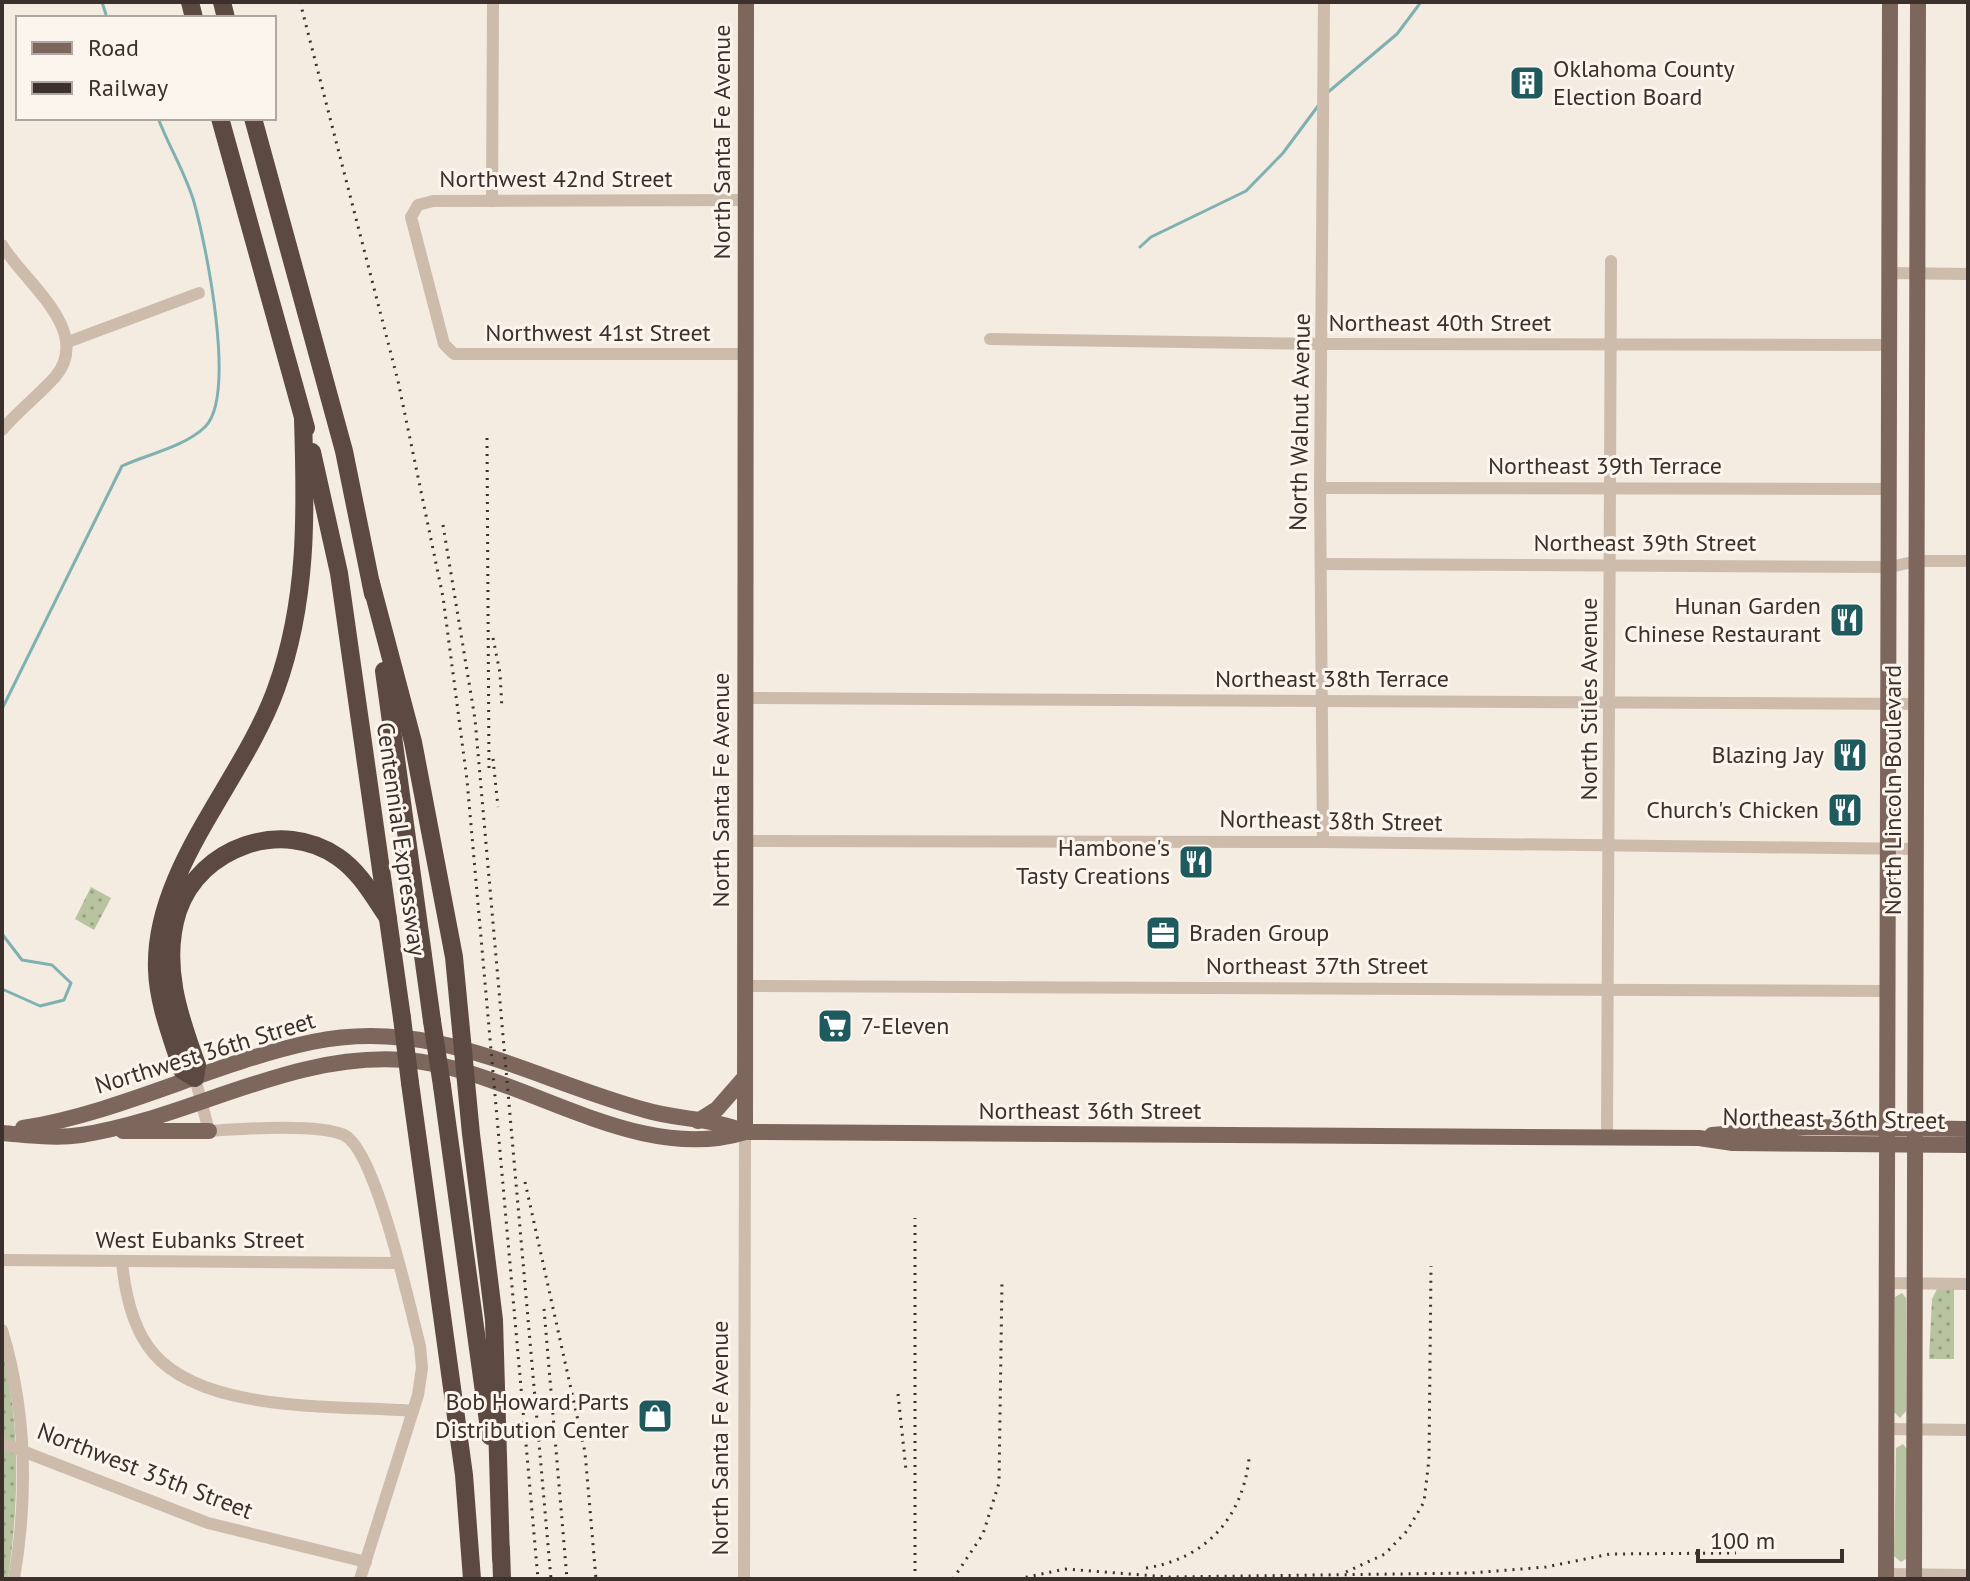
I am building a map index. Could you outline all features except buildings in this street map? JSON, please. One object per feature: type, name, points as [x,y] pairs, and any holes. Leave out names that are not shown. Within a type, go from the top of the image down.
[{"type":"highway","name":"Centennial Expressway","points":[[221,120],[303,419],[339,573],[461,1444],[472,1579]]},
{"type":"highway","name":"Centennial Expressway","points":[[254,120],[344,451],[371,583],[489,1432],[502,1579]]},
{"type":"highway","points":[[303,419],[307,518],[303,565],[284,663],[258,731],[175,883],[158,931],[160,998],[182,1070],[195,1078],[197,1065],[173,989],[172,949],[178,912],[194,880],[205,869],[231,851],[254,842],[279,839],[308,843],[347,863],[388,918]]},
{"type":"highway","points":[[371,583],[413,742],[450,930],[498,1366],[501,1559]]},
{"type":"main road","name":"North Santa Fe Avenue","points":[[745,1132],[746,2]]},
{"type":"main road","name":"North Lincoln Boulevard","points":[[1886,1576],[1890,2]]},
{"type":"main road","name":"North Lincoln Boulevard","points":[[1914,1577],[1918,2]]},
{"type":"main road","points":[[1889,129],[1918,130]]},
{"type":"main road","points":[[1889,415],[1918,416]]},
{"type":"main road","name":"Northwest 36th Street","points":[[2,1132],[83,1116],[297,1046],[335,1038],[393,1036],[465,1047],[634,1107],[698,1121],[721,1122],[745,1132]]},
{"type":"main road","name":"Northwest 36th Street","points":[[2,1132],[61,1137],[109,1130],[305,1067],[340,1061],[402,1059],[467,1073]]},
{"type":"main road","name":"Northeast 36th Street","points":[[467,1073],[592,1117],[648,1133],[721,1139],[745,1132],[1699,1138],[1733,1131],[1790,1128],[1917,1137],[1968,1145]]},
{"type":"main road","points":[[698,1121],[717,1109],[745,1077]]},
{"type":"main road","name":"Northeast 36th Street","points":[[1917,1137],[1968,1129]]},
{"type":"main road","points":[[109,1130],[209,1131]]},
{"type":"street","points":[[492,201],[493,2]]},
{"type":"street","name":"North Walnut Avenue","points":[[1323,842],[1320,488],[1324,2]]},
{"type":"street","name":"Northwest 42nd Street","points":[[451,352],[444,344],[412,229],[411,217],[416,207],[426,202],[746,200]]},
{"type":"street","points":[[2,245],[8,263],[61,319],[68,342],[58,374],[3,428]]},
{"type":"street","name":"North Stiles Avenue","points":[[1607,1137],[1611,847],[1611,261]]},
{"type":"street","points":[[1889,273],[1968,274]]},
{"type":"street","points":[[68,342],[199,293]]},
{"type":"street","name":"Northeast 40th Street","points":[[990,339],[1323,344],[1890,345]]},
{"type":"street","name":"Northwest 41st Street","points":[[451,352],[462,355],[746,354]]},
{"type":"street","name":"Northeast 39th Terrace","points":[[1320,488],[1611,486],[1889,489]]},
{"type":"street","name":"Northeast 39th Street","points":[[1321,564],[1890,567],[1917,561],[1968,561]]},
{"type":"street","name":"Northeast 38th Terrace","points":[[746,698],[1918,704]]},
{"type":"street","name":"Northeast 38th Street","points":[[745,841],[1323,842],[1917,849]]},
{"type":"street","name":"Northeast 37th Street","points":[[745,986],[1888,991]]},
{"type":"street","points":[[195,1078],[209,1131],[314,1130],[341,1134],[353,1140],[368,1169],[398,1263],[422,1357],[413,1411],[360,1579]]},
{"type":"street","name":"North Santa Fe Avenue","points":[[744,1579],[745,1132]]},
{"type":"street","name":"West Eubanks Street","points":[[2,1260],[398,1263]]},
{"type":"street","points":[[122,1262],[142,1336],[160,1361],[186,1378],[224,1392],[275,1402],[413,1411]]},
{"type":"street","points":[[1886,1283],[1968,1284]]},
{"type":"street","points":[[2,1330],[17,1392],[23,1448],[22,1532],[14,1579]]},
{"type":"street","points":[[1886,1429],[1968,1430]]},
{"type":"street","name":"Northwest 35th Street","points":[[2,1443],[23,1448],[123,1492],[208,1523],[366,1562]]},
{"type":"street","points":[[1886,1576],[1968,1575]]},
{"type":"green space","points":[[91,887],[111,898],[94,930],[75,919]]},
{"type":"green space","points":[[1937,1289],[1954,1289],[1954,1359],[1929,1359],[1932,1299]]},
{"type":"green space","points":[[1902,1293],[1906,1298],[1906,1411],[1900,1418],[1894,1412],[1895,1297]]},
{"type":"green space","points":[[2,1349],[12,1407],[16,1464],[8,1579],[2,1579]]},
{"type":"green space","points":[[1903,1444],[1907,1449],[1906,1559],[1901,1562],[1894,1556],[1896,1448]]},
{"type":"waterway","points":[[102,2],[106,16]]},
{"type":"waterway","points":[[1327,93],[1397,34],[1421,2]]},
{"type":"waterway","points":[[1140,247],[1151,237],[1246,191],[1283,153],[1318,106]]},
{"type":"waterway","points":[[2,709],[122,466],[187,440],[205,427],[214,410],[219,353],[205,251],[190,191],[159,120]]},
{"type":"waterway","points":[[2,934],[22,960],[52,965],[71,983],[64,1000],[40,1006],[2,989]]},
{"type":"railway","points":[[300,2],[398,381],[443,597],[467,780],[538,1579]]},
{"type":"railway","points":[[487,438],[489,769]]},
{"type":"railway","points":[[443,525],[475,719],[551,1579]]},
{"type":"railway","points":[[493,638],[500,673],[502,709]]},
{"type":"railway","points":[[493,759],[498,807]]},
{"type":"railway","points":[[525,1182],[585,1452],[596,1579]]},
{"type":"railway","points":[[915,1218],[915,1579]]},
{"type":"railway","points":[[1346,1572],[1385,1554],[1407,1531],[1424,1502],[1429,1459],[1431,1266]]},
{"type":"railway","points":[[953,1579],[983,1534],[999,1483],[1002,1280]]},
{"type":"railway","points":[[544,1309],[567,1579]]},
{"type":"railway","points":[[898,1394],[906,1470]]},
{"type":"railway","points":[[1146,1568],[1186,1556],[1217,1533],[1238,1500],[1249,1459]]},
{"type":"railway","points":[[1018,1579],[1065,1569],[1169,1577],[1471,1573],[1546,1567],[1610,1554],[1736,1553]]},
{"type":"place","name":"Oklahoma County Election Board","points":[[1527,83]]},
{"type":"place","name":"Hunan Garden Chinese Restaurant","points":[[1847,620]]},
{"type":"place","name":"Blazing Jay","points":[[1850,755]]},
{"type":"place","name":"Church's Chicken","points":[[1845,810]]},
{"type":"place","name":"Hambone's Tasty Creations","points":[[1196,862]]},
{"type":"place","name":"Braden Group","points":[[1163,933]]},
{"type":"place","name":"7-Eleven","points":[[835,1026]]},
{"type":"place","name":"Bob Howard Parts Distribution Center","points":[[655,1416]]}]
